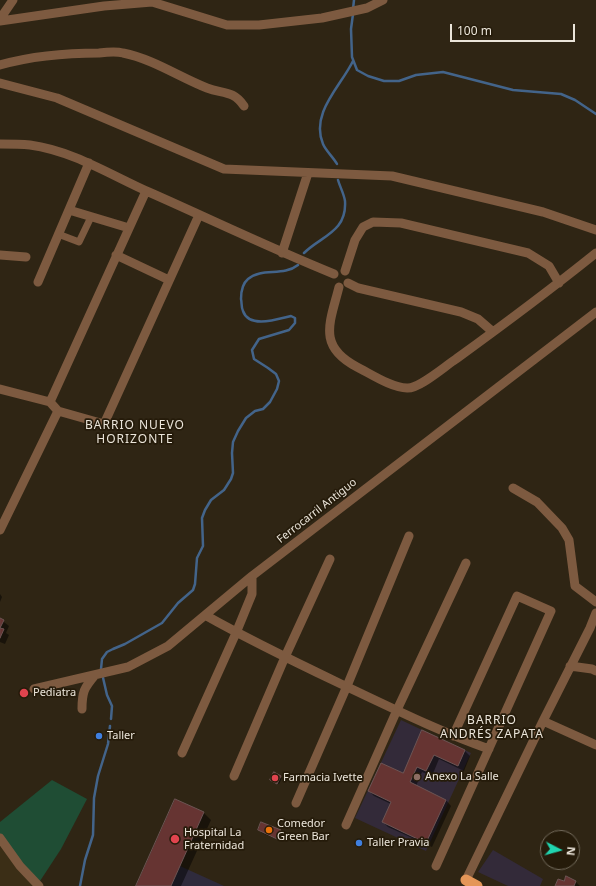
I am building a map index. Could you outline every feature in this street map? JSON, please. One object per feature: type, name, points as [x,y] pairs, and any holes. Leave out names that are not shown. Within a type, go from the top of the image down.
[{"type":"highway","points":[[466,880],[477,886]]},
{"type":"street","points":[[0,20],[13,0]]},
{"type":"street","points":[[0,20],[106,3],[154,1],[227,25],[259,25],[322,18],[367,8],[383,0]]},
{"type":"street","points":[[0,65],[17,60],[78,53],[122,52],[148,60],[208,88],[239,98],[244,106]]},
{"type":"street","points":[[0,83],[57,98],[224,169],[392,176],[543,212],[596,230]]},
{"type":"street","points":[[0,144],[30,145],[89,163],[146,191],[282,253],[334,274]]},
{"type":"street","points":[[38,282],[89,163]]},
{"type":"street","points":[[282,253],[308,173]]},
{"type":"street","points":[[50,402],[146,191]]},
{"type":"street","points":[[69,210],[129,228]]},
{"type":"street","points":[[0,389],[50,402],[58,411],[104,424],[199,214]]},
{"type":"street","points":[[58,234],[79,242],[91,217]]},
{"type":"street","points":[[345,271],[355,240],[363,227],[373,222],[401,223],[528,253],[548,266],[559,283]]},
{"type":"street","points":[[339,287],[329,327],[331,344],[336,352],[349,363],[396,386],[408,388],[415,387],[493,332],[559,283],[596,253]]},
{"type":"street","points":[[0,255],[26,257]]},
{"type":"street","points":[[116,255],[169,280]]},
{"type":"street","points":[[337,271],[345,271],[350,278],[348,283],[339,287],[334,284],[332,280],[334,274],[337,271]]},
{"type":"street","points":[[348,283],[358,288],[461,312],[478,319],[493,332]]},
{"type":"street","name":"Ferrocarril Antiguo","points":[[34,689],[128,667],[168,646],[252,576],[596,312]]},
{"type":"street","points":[[0,530],[58,411]]},
{"type":"street","points":[[513,488],[537,502],[562,528],[569,540],[575,586],[596,602]]},
{"type":"street","points":[[296,803],[347,686],[409,536]]},
{"type":"street","points":[[234,776],[285,657],[330,559]]},
{"type":"street","points":[[346,825],[397,710],[466,563]]},
{"type":"street","points":[[182,753],[252,594],[252,576]]},
{"type":"street","points":[[436,866],[551,611],[517,596],[453,736]]},
{"type":"street","points":[[466,880],[596,613]]},
{"type":"street","points":[[204,615],[236,633],[397,710],[453,736],[489,749]]},
{"type":"street","points":[[570,666],[592,669],[596,671]]},
{"type":"street","points":[[82,709],[83,693],[86,686],[95,675]]},
{"type":"street","points":[[543,721],[596,745]]},
{"type":"street","points":[[0,838],[20,866],[39,886]]},
{"type":"shaded area","name":"Anexo La Salle","points":[[401,720],[471,753],[426,851],[355,818]]},
{"type":"shaded area","points":[[0,844],[34,886],[0,886]]},
{"type":"shaded area","points":[[493,850],[543,879],[540,886],[508,886],[478,872]]},
{"type":"shaded area","points":[[180,866],[224,886],[171,886]]},
{"type":"green space","points":[[52,780],[87,799],[61,849],[40,881],[18,861],[0,836],[0,822]]},
{"type":"building","points":[[0,618],[4,620],[0,628]]},
{"type":"building","points":[[0,628],[4,629],[0,638]]},
{"type":"building","name":"Anexo La Salle","points":[[422,730],[465,750],[458,766],[434,755],[426,771],[417,767],[410,782],[446,800],[426,843],[382,822],[391,802],[368,791],[381,763],[403,773]]},
{"type":"building","name":"Farmacia Ivette","points":[[274,772],[281,776],[277,784],[270,780]]},
{"type":"building","name":"Hospital La Fraternidad","points":[[175,799],[204,812],[171,886],[136,886]]},
{"type":"building","name":"Comedor Green Bar","points":[[261,822],[281,830],[277,839],[258,830]]},
{"type":"building","points":[[566,876],[576,881],[574,886],[555,886],[558,879],[564,881]]},
{"type":"waterway","points":[[353,9],[354,0]]},
{"type":"waterway","points":[[353,14],[351,29],[352,57],[357,70],[368,76],[384,81],[399,81],[416,75],[443,72],[513,90],[561,94],[575,100],[596,114]]},
{"type":"waterway","points":[[337,164],[323,144],[320,133],[321,121],[329,100],[353,61]]},
{"type":"waterway","points":[[304,253],[332,232],[342,220],[345,211],[345,201],[338,180]]},
{"type":"waterway","points":[[111,719],[112,706],[107,695],[101,669],[102,659],[107,652],[125,644],[162,623],[178,603],[193,590],[195,584],[197,558],[203,546],[202,518],[211,500],[224,490],[231,479],[233,473],[233,442],[246,418],[255,411],[263,409],[270,402],[277,389],[279,381],[276,374],[254,359],[252,350],[259,339],[289,330],[295,323],[295,318],[291,316],[257,321],[246,317],[242,308],[241,296],[243,286],[246,281],[254,275],[266,272],[286,271],[298,265]]},
{"type":"waterway","points":[[80,886],[85,860],[93,835],[94,798],[98,776],[108,744],[110,726]]},
{"type":"place","name":"Pediatra","points":[[24,693]]},
{"type":"place","name":"Taller","points":[[99,736]]},
{"type":"place","name":"Anexo La Salle","points":[[417,777]]},
{"type":"place","name":"Farmacia Ivette","points":[[275,778]]},
{"type":"place","name":"Comedor Green Bar","points":[[269,830]]},
{"type":"place","name":"Hospital La Fraternidad","points":[[175,839]]},
{"type":"place","name":"Taller Pravia","points":[[359,843]]},
{"type":"district","name":"BARRIO NUEVO HORIZONTE","points":[[135,433]]},
{"type":"district","name":"BARRIO ANDRÉS ZAPATA","points":[[492,728]]}]
